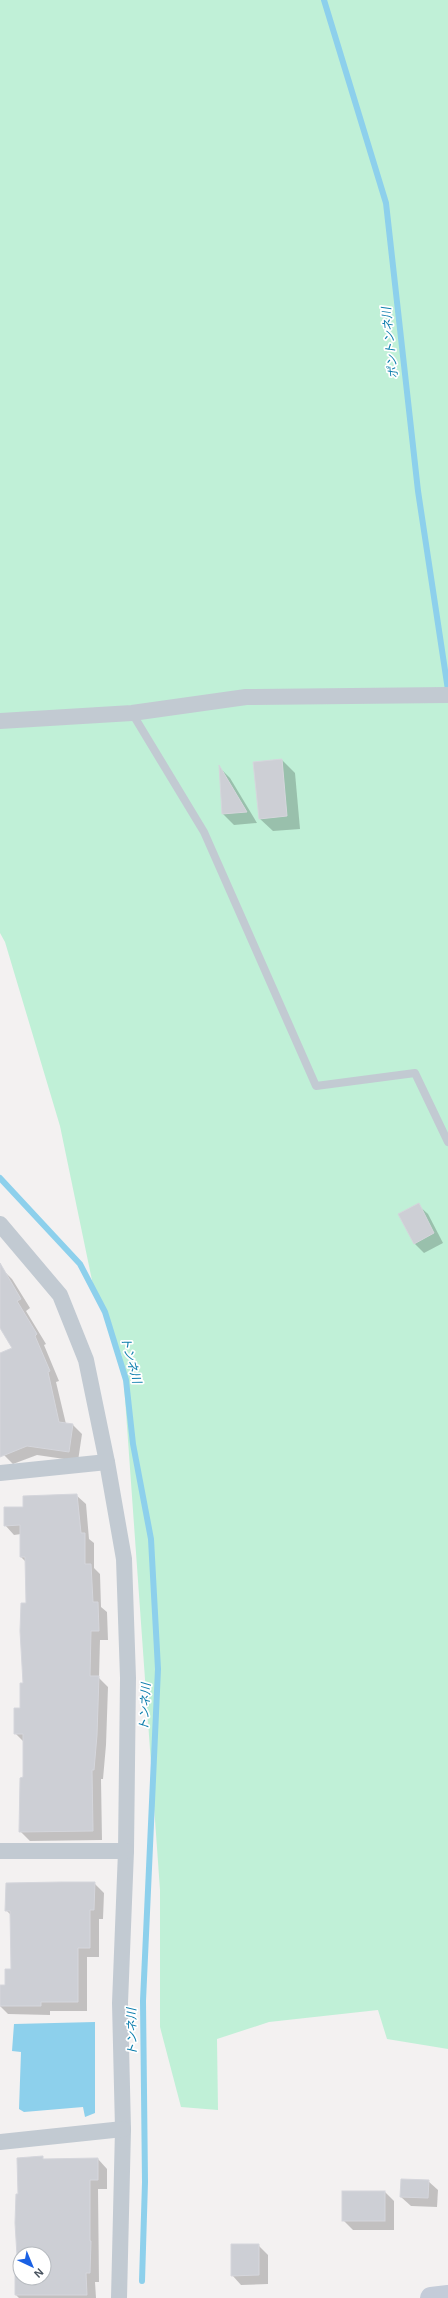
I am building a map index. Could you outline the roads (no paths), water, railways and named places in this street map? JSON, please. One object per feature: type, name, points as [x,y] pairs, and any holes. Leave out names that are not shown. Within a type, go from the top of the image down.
[{"type":"street","points":[[0,721],[132,713],[246,697],[448,695]]},
{"type":"street","points":[[0,1224],[60,1295],[86,1360],[107,1462],[124,1559],[128,1678],[126,1851],[120,2004],[123,2129],[118,2298]]},
{"type":"street","points":[[0,1473],[107,1462]]},
{"type":"street","points":[[0,1851],[126,1851]]},
{"type":"street","points":[[0,2142],[123,2129]]},
{"type":"street","points":[[431,2298],[448,2296]]},
{"type":"lane","points":[[132,713],[204,832],[316,1086],[415,1073],[448,1142]]},
{"type":"water","points":[[95,2022],[95,2113],[85,2117],[83,2107],[24,2112],[19,2109],[21,2052],[12,2051],[14,2024]]},
{"type":"waterway","name":"ポントンネ川","points":[[324,0],[386,203],[418,491],[448,690]]},
{"type":"waterway","name":"トンネ川","points":[[0,1178],[80,1264],[105,1312],[126,1380],[133,1444],[151,1539],[158,1669],[143,2001],[145,2182],[142,2281]]}]
